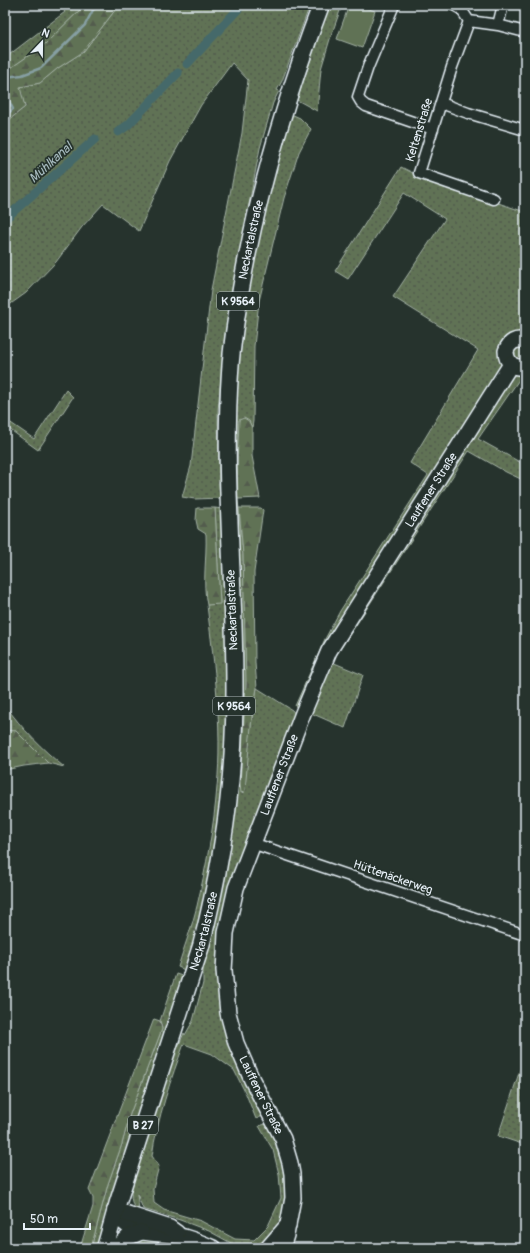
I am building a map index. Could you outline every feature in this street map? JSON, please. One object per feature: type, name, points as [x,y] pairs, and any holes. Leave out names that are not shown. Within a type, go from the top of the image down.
[{"type":"main road","name":"Neckartalstraße","points":[[116,1210],[172,1040],[201,946],[212,903],[222,849],[234,735],[234,655],[227,446],[230,370],[238,300],[255,215],[268,166],[305,47],[321,5]]},
{"type":"main road","name":"B 27","points":[[105,1248],[116,1210]]},
{"type":"street","points":[[394,5],[368,67],[358,97],[366,106],[433,129]]},
{"type":"street","points":[[454,5],[461,9],[469,21],[498,24],[525,32]]},
{"type":"street","points":[[498,24],[503,5]]},
{"type":"street","name":"Keltenstraße","points":[[469,21],[452,67],[419,173],[493,199]]},
{"type":"street","points":[[441,103],[468,113],[525,130]]},
{"type":"street","name":"Lauffener Straße","points":[[282,1248],[291,1209],[293,1185],[288,1152],[276,1125],[252,1080],[236,1043],[228,1013],[224,970],[226,933],[236,888],[303,713],[329,651],[518,365],[507,361],[506,356],[508,346],[516,340],[525,341]]},
{"type":"street","name":"Hüttenäckerweg","points":[[252,843],[525,935]]},
{"type":"street","points":[[116,1210],[120,1220],[124,1224],[141,1232],[183,1237]]},
{"type":"street","points":[[116,1210],[170,1228],[183,1237],[213,1248]]},
{"type":"street","points":[[268,1248],[288,1224]]},
{"type":"street","points":[[117,1248],[127,1238],[141,1232]]},
{"type":"green space","points":[[59,5],[85,5],[44,45],[5,72],[5,58],[65,12]]},
{"type":"green space","points":[[85,5],[119,5],[83,52],[58,68],[40,83],[20,87],[25,107],[5,123],[5,72],[44,45]]},
{"type":"green space","points":[[119,5],[310,5],[282,81],[277,90],[279,91],[273,103],[260,148],[231,296],[225,336],[218,410],[220,498],[195,499],[182,497],[191,466],[211,290],[242,133],[248,80],[232,63],[201,105],[170,161],[139,231],[103,204],[82,227],[56,262],[26,293],[5,308],[5,123],[25,107],[19,87],[40,83],[58,68],[83,52]]},
{"type":"green space","points":[[329,5],[342,5],[321,69],[317,111],[297,100]]},
{"type":"green space","points":[[349,5],[357,5],[375,11],[362,48],[337,39]]},
{"type":"green space","points":[[291,114],[300,118],[311,129],[299,152],[284,198],[259,301],[254,346],[253,421],[252,428],[249,421],[237,463],[238,499],[243,555],[246,684],[241,790],[257,688],[292,710],[296,715],[235,875],[220,982],[265,1115],[256,1119],[234,1070],[212,1054],[184,1044],[165,1099],[157,1128],[152,1156],[159,1166],[153,1189],[154,1203],[164,1210],[201,1221],[235,1239],[254,1240],[268,1226],[281,1198],[279,1174],[273,1150],[259,1126],[269,1123],[282,1156],[289,1180],[287,1202],[281,1219],[271,1235],[259,1248],[240,1248],[209,1231],[180,1220],[143,1209],[137,1194],[139,1210],[135,1209],[131,1193],[134,1177],[172,1061],[184,1033],[185,1035],[193,1021],[203,983],[203,967],[213,932],[227,859],[233,482],[238,343],[254,244]]},
{"type":"green space","points":[[401,167],[421,177],[525,212],[525,371],[478,439],[525,465],[525,481],[469,451],[332,662],[363,675],[345,728],[295,706],[325,639],[340,611],[428,475],[410,463],[478,350],[393,297],[445,219],[404,193],[348,279],[335,271]]},
{"type":"green space","points":[[66,390],[73,397],[38,450],[5,426],[5,419],[34,439]]},
{"type":"green space","points":[[244,418],[249,421],[252,428],[252,456],[260,498],[238,499],[237,463],[239,420]]},
{"type":"green space","points":[[197,508],[215,508],[220,604],[207,605],[205,579],[206,534],[198,529],[196,520]]},
{"type":"green space","points":[[215,508],[222,509],[228,680],[227,759],[214,861],[187,971],[178,967],[195,914],[206,862],[214,817],[219,764],[217,696],[207,605],[220,603]]},
{"type":"green space","points":[[239,508],[261,508],[263,510],[254,572],[255,663],[257,688],[252,716],[245,790],[241,793],[240,785],[246,684],[243,555]]},
{"type":"green space","points":[[5,705],[33,738],[64,767],[48,763],[16,731],[5,730]]},
{"type":"green space","points":[[5,730],[16,731],[48,763],[5,770]]},
{"type":"green space","points":[[176,974],[185,977],[140,1106],[97,1248],[91,1248],[108,1184],[122,1144],[130,1114],[162,1029],[160,1021]]},
{"type":"green space","points":[[154,1019],[160,1021],[162,1029],[130,1114],[122,1144],[108,1184],[91,1248],[80,1248],[93,1206],[93,1198],[89,1190]]},
{"type":"green space","points":[[525,1055],[525,1145],[498,1136]]},
{"type":"green space","points":[[154,1237],[187,1248],[126,1248],[134,1239]]},
{"type":"waterway","points":[[5,77],[22,75],[41,68],[85,25],[93,10],[99,5]]},
{"type":"waterway","name":"Mühlkanal","points":[[187,64],[242,5]]},
{"type":"waterway","name":"Mühlkanal","points":[[118,132],[128,125],[178,73]]},
{"type":"waterway","points":[[5,93],[13,109],[5,116]]},
{"type":"waterway","name":"Mühlkanal","points":[[5,219],[95,139]]}]
